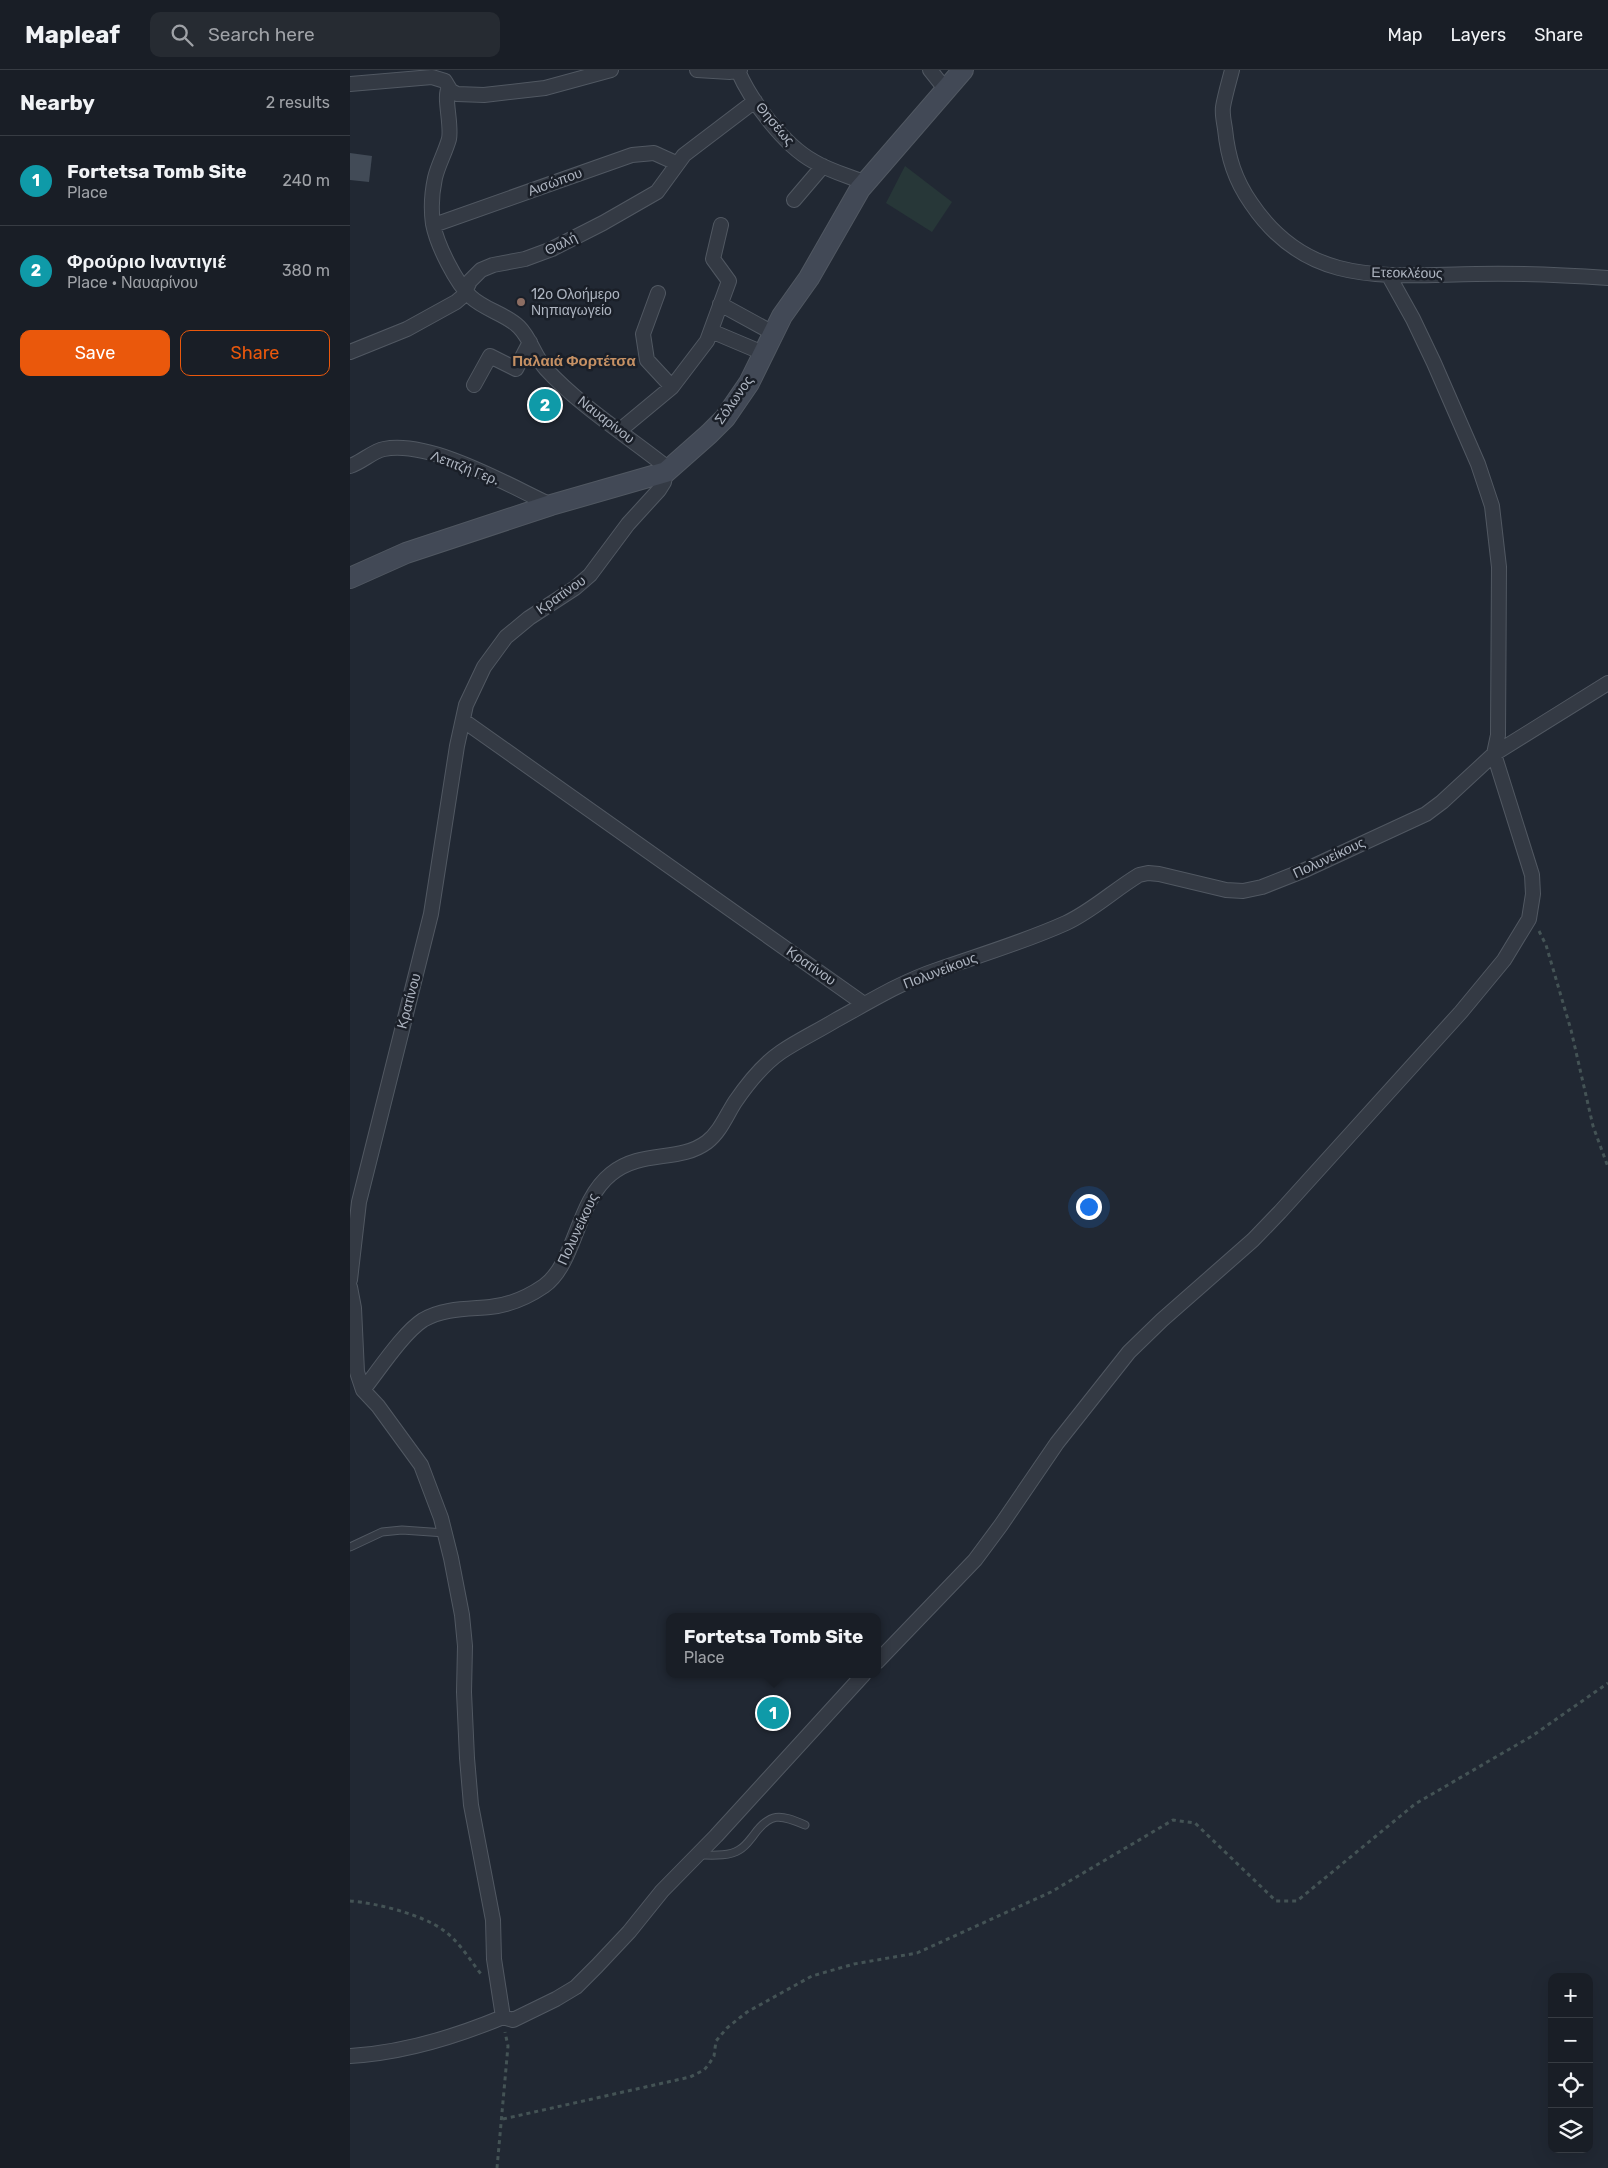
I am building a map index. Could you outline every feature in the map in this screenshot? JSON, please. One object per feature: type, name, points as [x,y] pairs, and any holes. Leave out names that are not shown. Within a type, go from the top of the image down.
[{"type":"street","points":[[350,84],[432,77],[443,79],[449,88],[457,94],[467,95],[555,86],[611,70]]},
{"type":"street","points":[[697,70],[739,70]]},
{"type":"street","name":"Θησέως","points":[[739,70],[755,101],[794,148],[811,161],[866,183]]},
{"type":"street","points":[[930,70],[946,90]]},
{"type":"street","name":"Σόλωνος","points":[[350,578],[406,553],[551,505],[667,471],[725,418],[749,383],[782,316],[808,278],[860,189],[963,70]]},
{"type":"street","name":"Ετεοκλέους","points":[[1232,70],[1223,108],[1226,146],[1231,168],[1241,189],[1269,228],[1291,246],[1315,261],[1338,269],[1389,276],[1539,273],[1608,278]]},
{"type":"street","name":"Ναυαρίνου","points":[[449,88],[446,96],[451,129],[435,177],[433,197],[434,225],[446,259],[473,299],[512,321],[524,333],[545,368],[587,406],[667,471]]},
{"type":"street","name":"Θαλή","points":[[350,352],[400,332],[443,311],[460,300],[470,281],[480,270],[493,265],[525,259],[552,249],[657,192],[665,184],[676,163],[692,148],[755,101]]},
{"type":"street","name":"Αισώπου","points":[[434,225],[632,156],[654,153],[676,163]]},
{"type":"street","points":[[794,200],[824,166]]},
{"type":"street","points":[[619,431],[672,387],[707,341],[729,281],[713,259],[721,225]]},
{"type":"street","points":[[881,1658],[975,1560],[1002,1526],[1056,1443],[1129,1352],[1162,1320],[1253,1240],[1306,1185],[1357,1125],[1462,1012],[1504,960],[1529,918],[1533,894],[1532,875],[1494,754],[1498,734],[1499,567],[1492,506],[1478,464],[1438,371],[1413,319],[1389,276]]},
{"type":"street","points":[[658,293],[643,334],[647,360],[672,387]]},
{"type":"street","points":[[720,304],[773,334]]},
{"type":"street","points":[[710,331],[764,353]]},
{"type":"street","points":[[474,385],[490,356],[516,369],[530,342]]},
{"type":"street","name":"Λετιτζή Γερ.","points":[[350,466],[382,449],[405,448],[437,455],[480,472],[551,505]]},
{"type":"street","name":"Κρατίνου","points":[[350,1280],[359,1202],[407,1005],[425,942],[458,746],[466,705],[474,684],[506,637],[528,618],[575,588],[590,575],[619,535],[659,490],[664,482],[667,471]]},
{"type":"street","name":"Πολυνείκους","points":[[363,1390],[408,1334],[424,1319],[456,1310],[489,1307],[513,1302],[543,1286],[558,1271],[589,1201],[609,1175],[625,1164],[644,1157],[694,1150],[708,1141],[723,1124],[735,1103],[758,1072],[771,1059],[805,1037],[918,977],[1068,922],[1139,875],[1148,873],[1159,874],[1226,890],[1243,890],[1262,887],[1296,874],[1426,814],[1442,802],[1494,754],[1608,683]]},
{"type":"street","name":"Κρατίνου","points":[[464,721],[864,1004]]},
{"type":"street","points":[[350,1287],[354,1308],[356,1367],[363,1390],[378,1406],[421,1465],[445,1533],[462,1615],[465,1646],[464,1692],[469,1776],[475,1833],[488,1887],[493,1920],[494,1959],[498,1996],[503,2016]]},
{"type":"street","points":[[350,2056],[411,2046],[460,2034],[503,2016],[513,2020],[526,2015],[576,1987],[618,1944],[648,1906],[860,1678]]},
{"type":"lane","points":[[350,1547],[382,1532],[402,1530],[445,1533]]},
{"type":"lane","points":[[697,1855],[736,1852],[742,1849],[763,1822],[778,1816],[789,1818],[805,1825]]},
{"type":"path","points":[[1529,918],[1543,936],[1546,945],[1571,1030],[1594,1126],[1608,1167]]},
{"type":"path","points":[[503,2119],[690,2077],[704,2070],[709,2064],[714,2056],[716,2041],[727,2028],[747,2012],[812,1976],[854,1964],[917,1952],[1051,1892],[1174,1820],[1195,1823],[1276,1901],[1297,1901],[1415,1804],[1532,1736],[1608,1683]]},
{"type":"path","points":[[350,1901],[401,1912],[430,1922],[444,1930],[455,1940],[498,1996]]},
{"type":"path","points":[[497,2168],[503,2119],[508,2046],[503,2016]]},
{"type":"shaded area","points":[[905,166],[952,202],[932,232],[886,203]]},
{"type":"building","points":[[350,153],[372,156],[369,182],[350,180]]},
{"type":"place","name":"12ο Ολοήμερο Νηπιαγωγείο","points":[[521,302]]},
{"type":"place","name":"Φρούριο Ιναντιγιέ","points":[[545,405]]},
{"type":"place","name":"Fortetsa Tomb Site","points":[[773,1713]]},
{"type":"district","name":"Παλαιά Φορτέτσα","points":[[574,361]]}]
